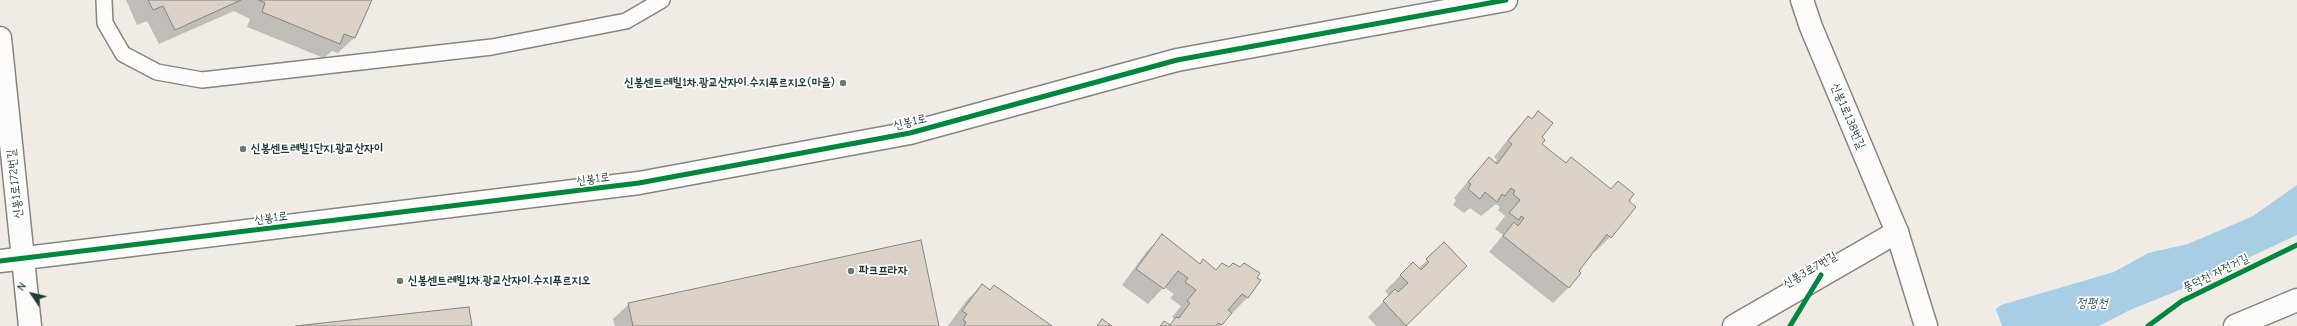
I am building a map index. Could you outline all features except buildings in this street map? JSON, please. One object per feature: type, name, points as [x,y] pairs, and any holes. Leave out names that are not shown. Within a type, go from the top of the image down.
[{"type":"street","name":"신봉1로","points":[[0,262],[640,183],[910,133],[1177,60],[1506,0]]},
{"type":"street","name":"신봉1로138번길","points":[[1802,0],[1811,27],[1897,232],[1926,326]]},
{"type":"street","name":"신봉1로172번길","points":[[0,38],[30,326]]},
{"type":"street","name":"신봉3로7번길","points":[[1734,326],[1897,232]]},
{"type":"street","points":[[2235,326],[2297,300]]},
{"type":"lane","points":[[104,0],[105,23],[122,54],[157,72],[202,80],[492,47],[626,21],[662,0]]},
{"type":"water","name":"정평천","points":[[2297,185],[2297,235],[2177,291],[2130,310],[2099,326],[1976,326],[2001,305],[2114,272],[2148,253],[2188,244],[2253,216]]},
{"type":"pier","points":[[1995,307],[2002,326],[1974,326],[1974,324]]},
{"type":"cycle path","points":[[0,261],[639,183],[910,133],[1177,60],[1506,0]]},
{"type":"cycle path","name":"풍덕천 자전거길","points":[[2148,326],[2182,301],[2297,245]]},
{"type":"cycle path","points":[[1790,326],[1821,275]]},
{"type":"place","name":"신봉센트레빌1차.광교산자이.수지푸르지오(마을)","points":[[843,83]]},
{"type":"place","name":"신봉센트레빌1단지.광교산자이","points":[[243,149]]},
{"type":"place","name":"파크프라자","points":[[851,271]]},
{"type":"place","name":"신봉센트레빌1차.광교산자이.수지푸르지오","points":[[400,281]]}]
